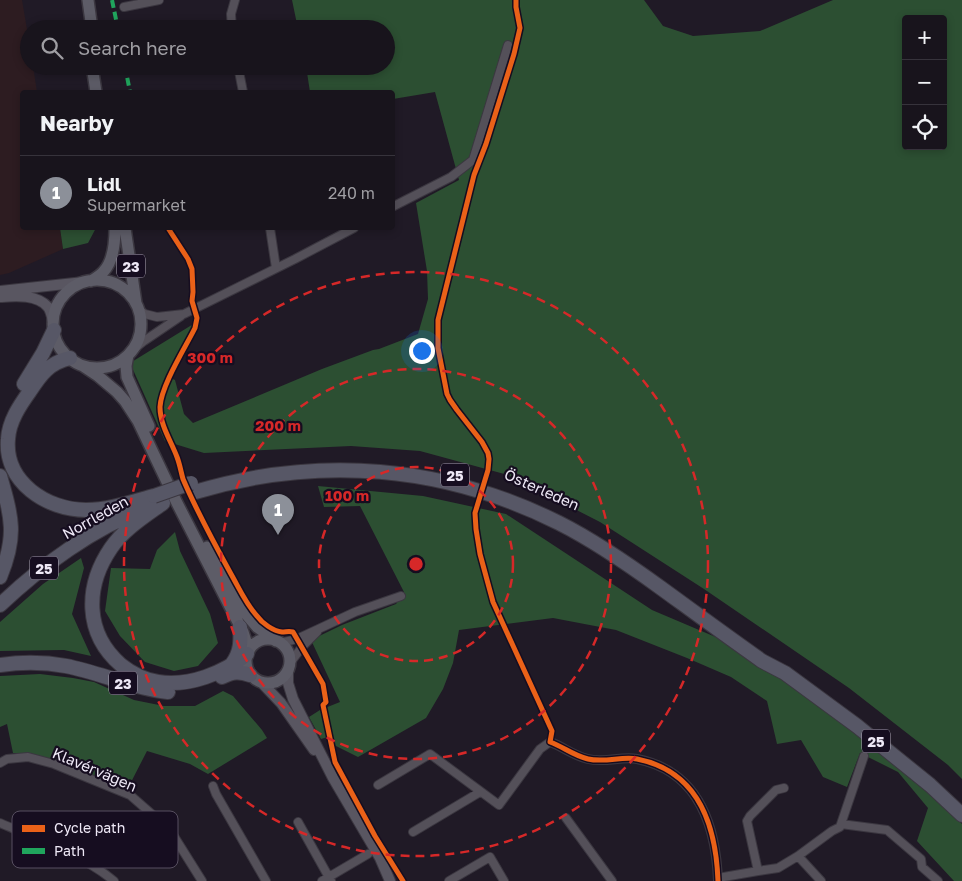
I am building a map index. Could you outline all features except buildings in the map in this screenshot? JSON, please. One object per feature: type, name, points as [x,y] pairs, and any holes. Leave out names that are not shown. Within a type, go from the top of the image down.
[{"type":"highway","name":"23","points":[[0,429],[10,405],[43,353],[54,326]]},
{"type":"highway","points":[[70,358],[54,363],[45,371],[28,393],[14,417],[8,438],[8,451],[13,471],[31,491],[44,499],[85,510],[158,500]]},
{"type":"highway","name":"Österleden","points":[[158,500],[233,472],[301,462],[346,460],[382,462],[428,469],[491,485],[523,497],[564,515],[632,556],[677,592],[766,655],[785,673],[930,785],[962,815]]},
{"type":"highway","points":[[0,476],[12,526],[9,552],[0,577]]},
{"type":"highway","points":[[158,500],[121,536],[101,564],[93,591],[93,614],[97,632],[105,647],[113,658],[135,674],[157,682],[183,683],[229,667],[238,662],[248,652]]},
{"type":"highway","name":"Norrleden","points":[[0,598],[64,546],[108,520],[158,500]]},
{"type":"highway","name":"Norrleden","points":[[0,605],[23,584],[68,550],[158,500]]},
{"type":"highway","points":[[229,667],[240,647],[240,627]]},
{"type":"highway","name":"23","points":[[0,665],[34,662],[66,666],[148,690],[169,692],[193,690],[235,672],[242,672],[255,679]]},
{"type":"main road","points":[[81,0],[84,20]]},
{"type":"main road","points":[[88,0],[91,20]]},
{"type":"main road","points":[[93,75],[96,90]]},
{"type":"main road","points":[[100,75],[103,90]]},
{"type":"main road","name":"23","points":[[54,326],[57,308],[65,295],[104,271],[110,262],[115,230]]},
{"type":"main road","name":"23","points":[[124,230],[141,318],[140,335],[126,361],[129,384],[193,520],[245,613],[257,627],[283,646],[289,654],[289,667],[281,679],[271,683],[255,679]]},
{"type":"main road","name":"23","points":[[88,282],[107,281],[114,284],[127,292],[138,308]]},
{"type":"main road","points":[[0,291],[88,282]]},
{"type":"main road","points":[[0,297],[32,298],[49,308],[59,346],[70,358],[98,376],[125,401],[138,421],[246,640],[248,652],[246,665],[255,679],[281,703],[333,778]]},
{"type":"main road","points":[[83,366],[93,368],[112,365],[121,361],[130,352]]},
{"type":"main road","points":[[248,652],[260,641],[278,642]]},
{"type":"main road","points":[[289,667],[288,682],[293,699],[333,778],[380,858],[396,881]]},
{"type":"main road","points":[[380,858],[390,881]]},
{"type":"street","points":[[124,7],[159,0]]},
{"type":"street","points":[[231,20],[234,0]]},
{"type":"street","points":[[395,206],[452,177],[473,160],[508,45]]},
{"type":"street","points":[[240,75],[243,90]]},
{"type":"street","points":[[270,230],[276,268]]},
{"type":"street","points":[[130,352],[184,314],[350,230]]},
{"type":"street","points":[[138,308],[144,314],[157,317],[184,314]]},
{"type":"street","points":[[278,642],[297,639],[355,612],[400,596]]},
{"type":"street","points":[[289,667],[302,647],[320,629]]},
{"type":"street","points":[[378,785],[430,754],[499,804],[540,749],[550,742],[558,744],[575,755],[590,760],[634,759],[651,762],[680,779],[692,790],[700,802],[707,818],[716,856],[718,880],[778,868],[840,827],[864,756]]},
{"type":"street","name":"Klavérvägen","points":[[0,763],[7,759],[28,757],[54,764],[130,795],[148,811]]},
{"type":"street","points":[[213,786],[266,881]]},
{"type":"street","points":[[758,871],[747,821],[776,790],[784,788]]},
{"type":"street","points":[[413,832],[480,792]]},
{"type":"street","points":[[566,818],[612,881]]},
{"type":"street","points":[[298,822],[327,880],[368,854]]},
{"type":"street","points":[[0,823],[12,828]]},
{"type":"street","points":[[841,824],[887,830],[921,859],[922,867],[938,881]]},
{"type":"street","name":"Klavérvägen","points":[[178,843],[202,881]]},
{"type":"street","points":[[798,856],[820,881]]},
{"type":"street","points":[[449,881],[490,857],[504,881]]},
{"type":"street","points":[[98,868],[114,881]]},
{"type":"shaded area","points":[[0,0],[22,0],[25,20],[20,20],[20,75],[34,75],[37,90],[20,90],[20,230],[60,230],[63,249],[9,273],[0,275]]},
{"type":"green space","points":[[292,0],[644,0],[663,26],[693,36],[760,31],[833,0],[962,0],[962,779],[948,765],[849,688],[704,589],[600,522],[508,475],[420,451],[351,446],[204,453],[165,441],[130,363],[195,323],[168,377],[175,380],[184,414],[193,423],[322,369],[418,334],[428,299],[427,271],[416,203],[459,180],[435,92],[395,99],[395,90],[310,90],[307,75],[395,75],[395,20],[296,20]]},
{"type":"green space","points":[[60,230],[95,230],[88,243],[63,249]]},
{"type":"green space","points":[[318,486],[423,496],[506,514],[652,610],[725,641],[844,721],[934,793],[962,824],[962,881],[954,881],[917,841],[928,808],[898,772],[860,753],[847,787],[823,777],[801,740],[777,744],[767,701],[731,677],[616,630],[553,618],[459,630],[453,663],[443,689],[426,718],[358,757],[334,745],[331,736],[321,739],[309,717],[320,710],[340,702],[311,640],[342,625],[396,604],[404,592],[360,506],[324,507]]},
{"type":"green space","points":[[175,532],[180,551],[210,614],[218,643],[198,666],[174,671],[145,662],[120,636],[105,611],[111,568],[150,569],[157,550]]},
{"type":"green space","points":[[81,558],[84,568],[72,614],[91,656],[64,650],[0,651],[0,622],[43,584]]},
{"type":"green space","points":[[40,674],[94,682],[134,700],[164,706],[195,706],[223,691],[233,696],[267,738],[208,774],[190,764],[147,751],[127,790],[46,758],[29,753],[13,753],[7,724],[0,727],[0,676]]},
{"type":"marked path","points":[[112,0],[116,20]]},
{"type":"marked path","points":[[127,75],[130,90]]},
{"type":"cycle path","points":[[516,0],[520,28],[514,54],[486,144],[474,175],[438,320],[438,348],[447,394],[488,453],[488,470],[475,513],[480,554],[493,602],[552,731],[550,742],[588,759],[637,759],[658,765],[675,775],[689,788],[700,804],[708,821],[713,840],[718,881]]},
{"type":"cycle path","points":[[169,230],[188,259],[192,269],[192,301],[197,318],[195,328],[169,378],[161,398],[160,414],[164,427],[194,503],[246,601],[259,619],[268,626],[282,632],[293,632],[323,684],[326,702],[323,705],[335,762],[375,836],[403,881]]},
{"type":"place","name":"Lidl","points":[[278,535]]}]
